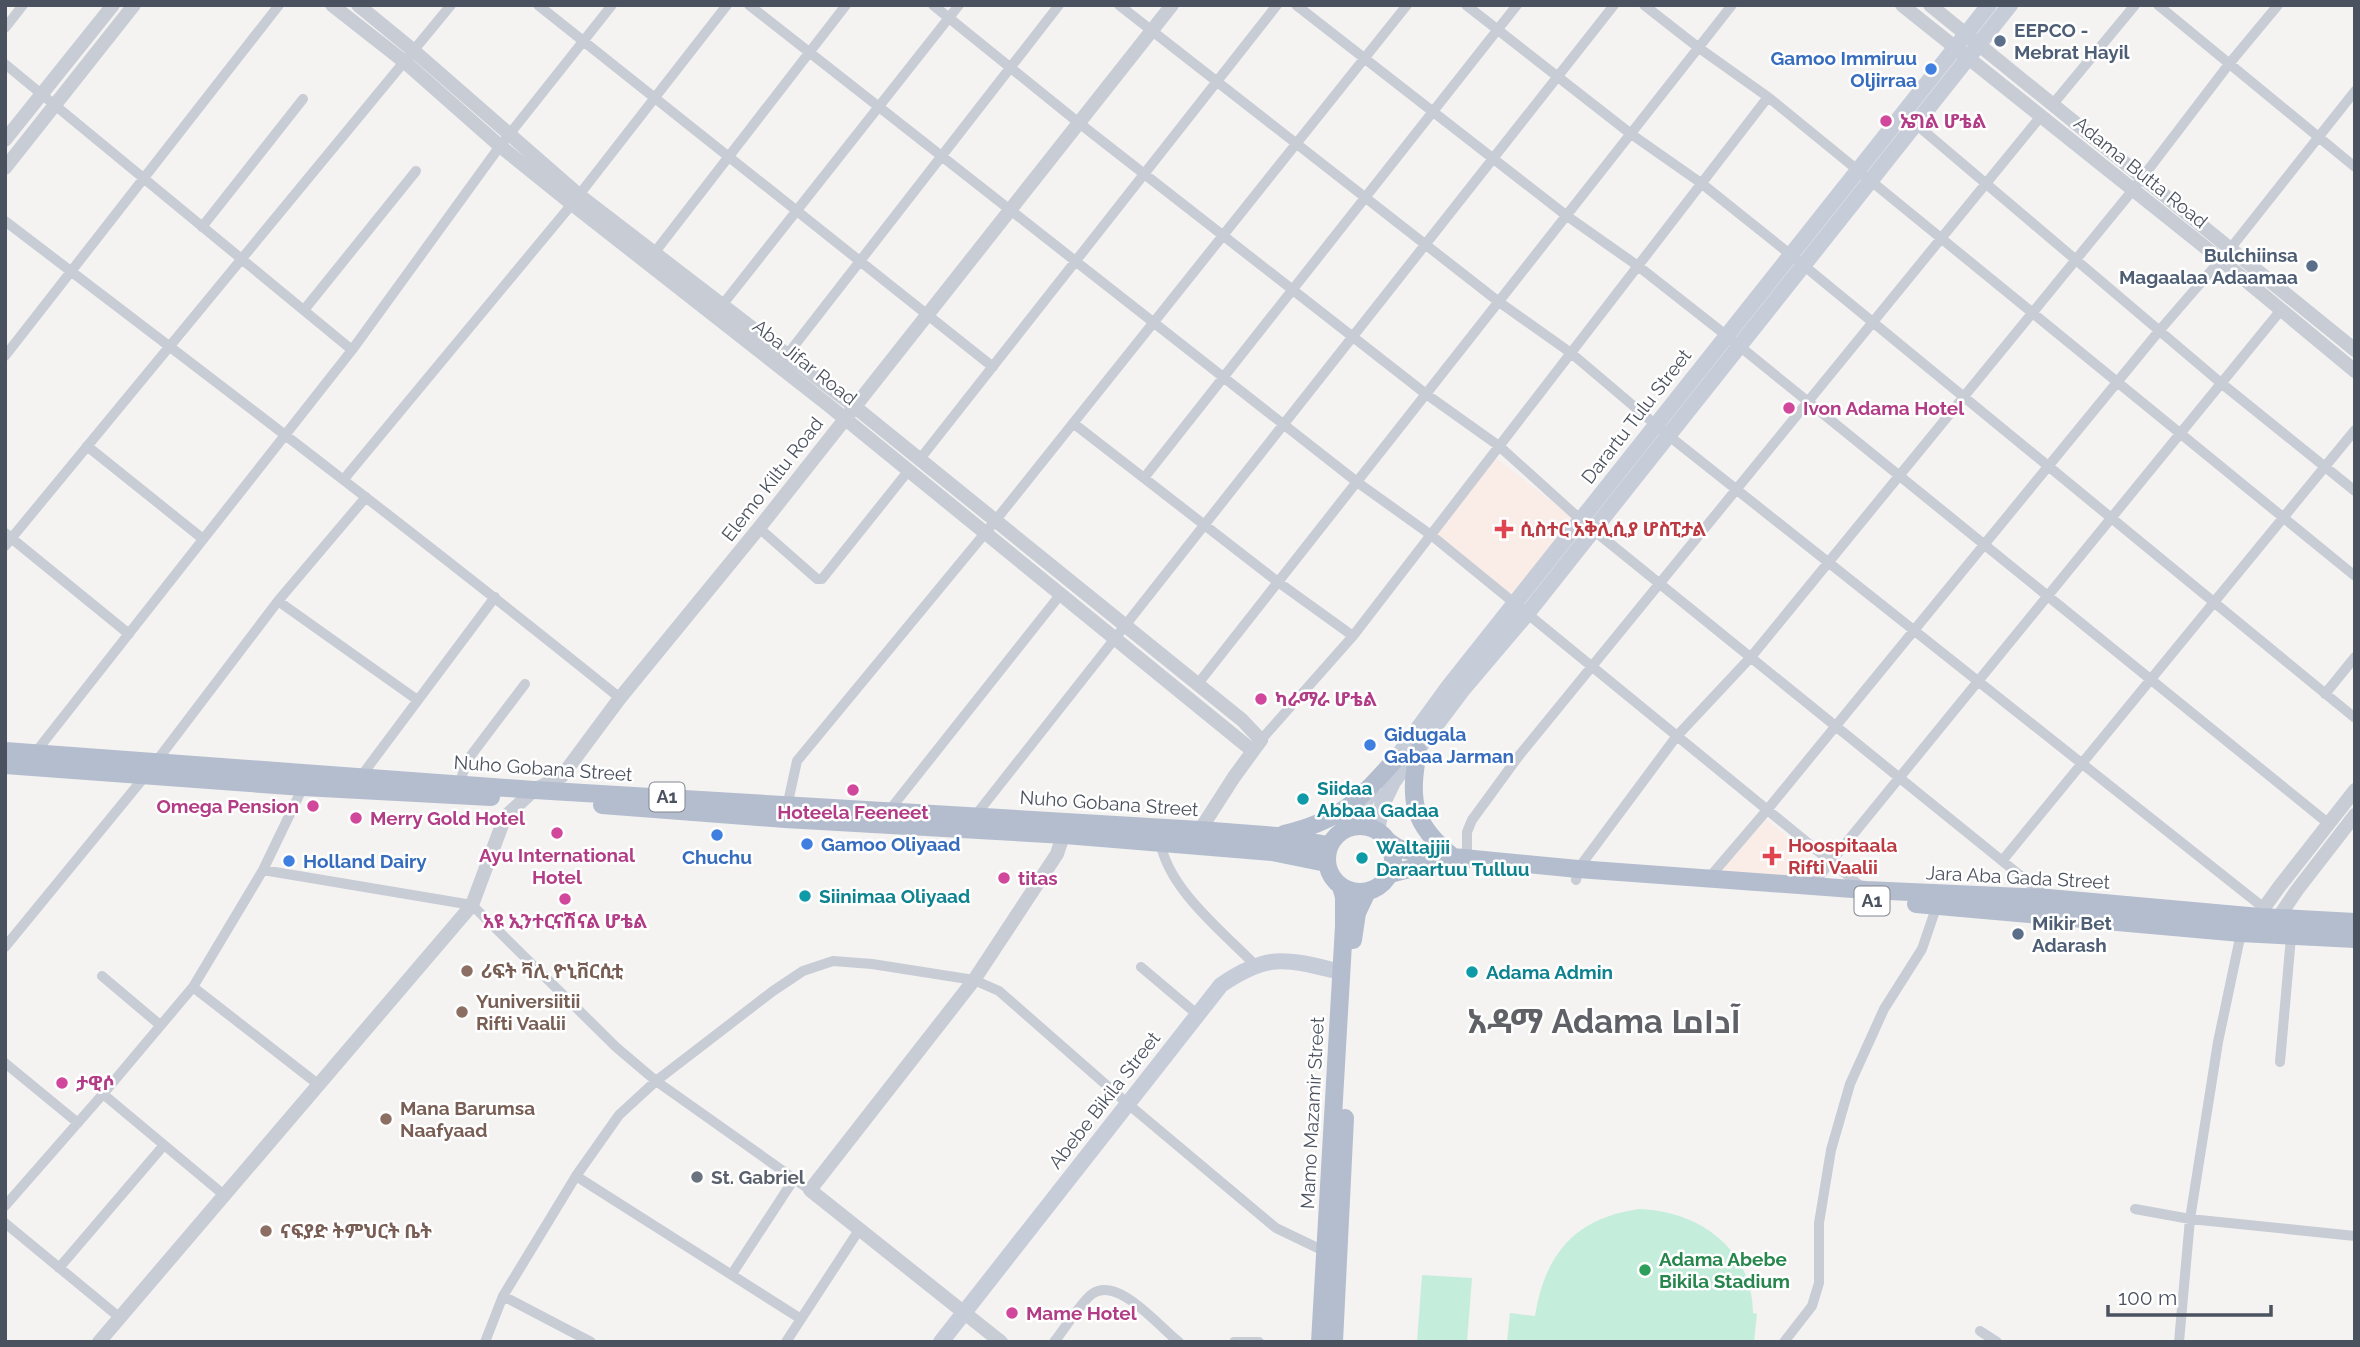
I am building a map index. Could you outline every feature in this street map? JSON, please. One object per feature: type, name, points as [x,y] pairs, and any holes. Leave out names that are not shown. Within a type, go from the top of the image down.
[{"type":"main road","points":[[1968,47],[1990,5]]},
{"type":"main road","points":[[1968,47],[2010,5]]},
{"type":"main road","name":"Darartu Tulu Street","points":[[1383,836],[1382,805],[1393,782],[1520,610],[1587,525],[1656,425],[1733,341],[1968,47]]},
{"type":"main road","name":"Darartu Tulu Street","points":[[1587,525],[1669,436],[1733,341]]},
{"type":"main road","name":"Darartu Tulu Street","points":[[1344,829],[1449,686],[1520,610]]},
{"type":"main road","name":"Nuho Gobana Street","points":[[5,751],[35,752],[303,788],[355,784],[460,783],[528,794]]},
{"type":"main road","points":[[1418,751],[1412,782],[1415,807],[1424,828],[1435,842],[1460,858]]},
{"type":"main road","points":[[1277,836],[1309,828],[1345,811],[1363,796],[1395,760]]},
{"type":"main road","name":"Nuho Gobana Street","points":[[5,765],[151,768],[355,784],[1065,829],[1159,836],[1284,855],[1327,854]]},
{"type":"main road","name":"Nuho Gobana Street","points":[[786,811],[975,816],[1065,829]]},
{"type":"main road","points":[[1361,826],[1383,836],[1392,852],[1393,863],[1390,874],[1380,886],[1367,892],[1354,892],[1341,887],[1331,877],[1327,854],[1334,837],[1344,829],[1361,826]]},
{"type":"main road","name":"Nuho Gobana Street","points":[[1159,836],[1200,830],[1277,836],[1327,854]]},
{"type":"main road","name":"Jara Aba Gada Street","points":[[1383,836],[1398,848],[1409,851],[1577,875],[1708,879],[1866,890],[2254,934],[2355,939]]},
{"type":"main road","points":[[1284,855],[1320,877],[1349,927],[1388,888],[1429,866]]},
{"type":"main road","name":"Jara Aba Gada Street","points":[[1390,874],[1429,866],[1937,899],[2048,898],[2355,922]]},
{"type":"main road","name":"Mamo Mazamir Street","points":[[1320,1342],[1331,1254],[1349,927],[1341,887]]},
{"type":"main road","name":"Mamo Mazamir Street","points":[[1345,991],[1341,972],[1349,927],[1367,892]]},
{"type":"main road","name":"Abebe Bikila Street","points":[[942,1342],[1221,985],[1245,968],[1270,961],[1303,962],[1341,972]]},
{"type":"main road","name":"Mamo Mazamir Street","points":[[1331,1254],[1334,1342]]},
{"type":"street","points":[[5,28],[23,5]]},
{"type":"street","points":[[5,140],[113,5]]},
{"type":"street","points":[[5,168],[134,5]]},
{"type":"street","points":[[5,356],[279,5]]},
{"type":"street","name":"Aba Jifar Road","points":[[332,5],[410,57]]},
{"type":"street","name":"Aba Jifar Road","points":[[358,5],[410,57],[575,200],[850,412],[919,459],[1242,720],[1257,745]]},
{"type":"street","points":[[129,634],[7,539],[170,347],[451,5]]},
{"type":"street","points":[[538,5],[993,367]]},
{"type":"street","points":[[35,752],[352,350],[504,141],[612,5]]},
{"type":"street","points":[[344,479],[575,200],[727,5]]},
{"type":"street","points":[[749,5],[1223,378],[1357,482],[1431,535],[1866,890]]},
{"type":"street","points":[[654,252],[846,5]]},
{"type":"street","points":[[933,5],[1223,236],[1426,394],[1499,446],[1587,525],[2048,898]]},
{"type":"street","points":[[723,304],[959,5]]},
{"type":"street","points":[[788,355],[1059,5]]},
{"type":"street","points":[[1119,5],[1499,302],[1571,353],[1669,436],[2267,914]]},
{"type":"street","name":"Elemo Kiltu Road","points":[[528,794],[562,776],[620,698],[759,528],[1172,5]]},
{"type":"street","points":[[919,459],[1277,5]]},
{"type":"street","points":[[1296,5],[1733,341],[2329,824]]},
{"type":"street","points":[[786,811],[797,761],[995,521],[1408,5]]},
{"type":"street","points":[[1466,5],[1631,134],[1701,183],[2355,718]]},
{"type":"street","points":[[1144,478],[1517,5]]},
{"type":"street","points":[[975,816],[1614,5]]},
{"type":"street","points":[[1644,5],[1768,97],[2355,576]]},
{"type":"street","points":[[1197,685],[1732,5]]},
{"type":"street","name":"Adama Butta Road","points":[[1902,5],[2053,104],[2143,176],[2281,310],[2355,371]]},
{"type":"street","name":"Adama Butta Road","points":[[1930,5],[1968,47],[2041,116],[2132,191],[2355,349]]},
{"type":"street","points":[[2053,104],[2135,5]]},
{"type":"street","points":[[2158,5],[2355,167]]},
{"type":"street","points":[[1577,875],[1676,737],[1751,657],[2132,191],[2229,64],[2278,5]]},
{"type":"street","points":[[5,64],[352,350]]},
{"type":"street","points":[[1708,879],[1768,810],[2159,331],[2225,255],[2355,91]]},
{"type":"street","points":[[1200,830],[1257,745],[1353,636],[1768,97]]},
{"type":"street","points":[[202,227],[303,99]]},
{"type":"street","points":[[1460,858],[1472,820],[1518,757],[2041,116]]},
{"type":"street","points":[[1910,119],[2221,383],[2355,491]]},
{"type":"street","points":[[304,310],[415,172]]},
{"type":"street","name":"Aba Jifar Road","points":[[575,200],[654,252],[788,355],[909,470],[1115,640],[1257,745]]},
{"type":"street","points":[[5,221],[344,479],[620,698]]},
{"type":"street","points":[[1811,886],[2281,310]]},
{"type":"street","points":[[1073,423],[1278,582],[1353,636]]},
{"type":"street","points":[[2002,861],[2355,430]]},
{"type":"street","points":[[87,446],[204,538]]},
{"type":"street","points":[[759,528],[817,579],[822,579],[909,470]]},
{"type":"street","points":[[5,947],[151,768],[278,601],[366,497]]},
{"type":"street","points":[[888,812],[1060,595]]},
{"type":"street","points":[[355,784],[416,699],[495,597]]},
{"type":"street","points":[[278,601],[416,699]]},
{"type":"street","points":[[2325,694],[2355,657]]},
{"type":"street","points":[[460,783],[466,762],[525,684]]},
{"type":"street","points":[[5,1206],[193,987],[263,870],[303,788]]},
{"type":"street","points":[[2179,1342],[2190,1219],[2218,1042],[2254,934],[2355,790]]},
{"type":"street","points":[[99,1342],[472,905],[505,817],[528,794]]},
{"type":"street","points":[[2267,914],[2355,815]]},
{"type":"street","points":[[810,1190],[974,980],[1057,854],[1065,829]]},
{"type":"street","points":[[1159,836],[1173,876],[1192,900],[1255,965]]},
{"type":"street","points":[[263,870],[472,905],[616,1047],[656,1081],[810,1190],[1001,1342]]},
{"type":"street","points":[[1784,1342],[1812,1306],[1819,1283],[1819,1223],[1831,1150],[1850,1084],[1884,1009],[1923,949],[1937,899]]},
{"type":"street","points":[[2280,1062],[2291,937]]},
{"type":"street","points":[[485,1342],[503,1296],[576,1176],[620,1115],[656,1081],[793,977],[832,961],[872,964],[974,980],[999,991],[1276,1228],[1331,1254]]},
{"type":"street","points":[[1141,967],[1198,1015]]},
{"type":"street","points":[[102,976],[160,1025]]},
{"type":"street","points":[[193,987],[319,1085]]},
{"type":"street","points":[[5,1063],[78,1123]]},
{"type":"street","points":[[103,1094],[224,1195]]},
{"type":"street","points":[[60,1268],[164,1145]]},
{"type":"street","points":[[576,1176],[801,1319]]},
{"type":"street","points":[[732,1274],[794,1179]]},
{"type":"street","points":[[2135,1209],[2190,1219],[2355,1236]]},
{"type":"street","points":[[5,1223],[119,1317]]},
{"type":"street","points":[[786,1342],[859,1230]]},
{"type":"street","points":[[1055,1342],[1091,1294],[1103,1289],[1115,1291],[1153,1317],[1179,1342]]},
{"type":"street","points":[[503,1296],[591,1342]]},
{"type":"street","points":[[1980,1331],[1997,1342]]},
{"type":"street","points":[[1234,1342],[1259,1342]]},
{"type":"shaded area","name":"ሲስተር አቅሊሲያ ሆስፒታል","points":[[1496,458],[1576,520],[1513,598],[1433,538]]},
{"type":"shaded area","name":"Hoospitaala Rifti Vaalii","points":[[1766,819],[1822,866],[1807,882],[1716,875]]},
{"type":"green space","name":"Adama Abebe Bikila Stadium","points":[[1639,1209],[1682,1217],[1718,1237],[1732,1252],[1743,1270],[1750,1290],[1753,1313],[1757,1314],[1754,1342],[1507,1342],[1510,1313],[1535,1316],[1546,1274],[1567,1243],[1581,1230],[1597,1221]]},
{"type":"green space","points":[[1422,1275],[1472,1278],[1467,1342],[1417,1342]]},
{"type":"place","name":"EEPCO - Mebrat Hayil","points":[[2000,41]]},
{"type":"place","name":"Gamoo Immiruu Oljirraa","points":[[1931,69]]},
{"type":"place","name":"ኤግል ሆቴል","points":[[1886,121]]},
{"type":"place","name":"Bulchiinsa Magaalaa Adaamaa","points":[[2312,266]]},
{"type":"place","name":"Ivon Adama Hotel","points":[[1789,408]]},
{"type":"place","name":"ሲስተር አቅሊሲያ ሆስፒታል","points":[[1504,529]]},
{"type":"place","name":"ካራማራ ሆቴል","points":[[1261,699]]},
{"type":"place","name":"Gidugala Gabaa Jarman","points":[[1370,745]]},
{"type":"place","name":"Hoteela Feeneet","points":[[853,790]]},
{"type":"place","name":"Siidaa Abbaa Gadaa","points":[[1303,799]]},
{"type":"place","name":"Omega Pension","points":[[313,806]]},
{"type":"place","name":"Merry Gold Hotel","points":[[356,818]]},
{"type":"place","name":"Ayu International Hotel","points":[[557,833]]},
{"type":"place","name":"Chuchu","points":[[717,835]]},
{"type":"place","name":"Gamoo Oliyaad","points":[[807,844]]},
{"type":"place","name":"Hoospitaala Rifti Vaalii","points":[[1772,856]]},
{"type":"place","name":"Waltajjii Daraartuu Tulluu","points":[[1362,858]]},
{"type":"place","name":"Holland Dairy","points":[[289,861]]},
{"type":"place","name":"titas","points":[[1004,878]]},
{"type":"place","name":"Siinimaa Oliyaad","points":[[805,896]]},
{"type":"place","name":"አዩ ኢንተርናሽናል ሆቴል","points":[[565,899]]},
{"type":"place","name":"Mikir Bet Adarash","points":[[2018,934]]},
{"type":"place","name":"ሪፍት ቫሊ ዮኒቨርሲቲ","points":[[467,971]]},
{"type":"place","name":"Adama Admin","points":[[1472,972]]},
{"type":"place","name":"Yuniversiitii Rifti Vaalii","points":[[462,1012]]},
{"type":"place","name":"ታዊሶ","points":[[62,1083]]},
{"type":"place","name":"Mana Barumsa Naafyaad","points":[[386,1119]]},
{"type":"place","name":"St. Gabriel","points":[[697,1177]]},
{"type":"place","name":"ናፍያድ ትምህርት ቤት","points":[[266,1231]]},
{"type":"place","name":"Adama Abebe Bikila Stadium","points":[[1645,1270]]},
{"type":"place","name":"Mame Hotel","points":[[1012,1313]]},
{"type":"district","name":"አዳማ Adama آداما","points":[[1604,1021]]}]
